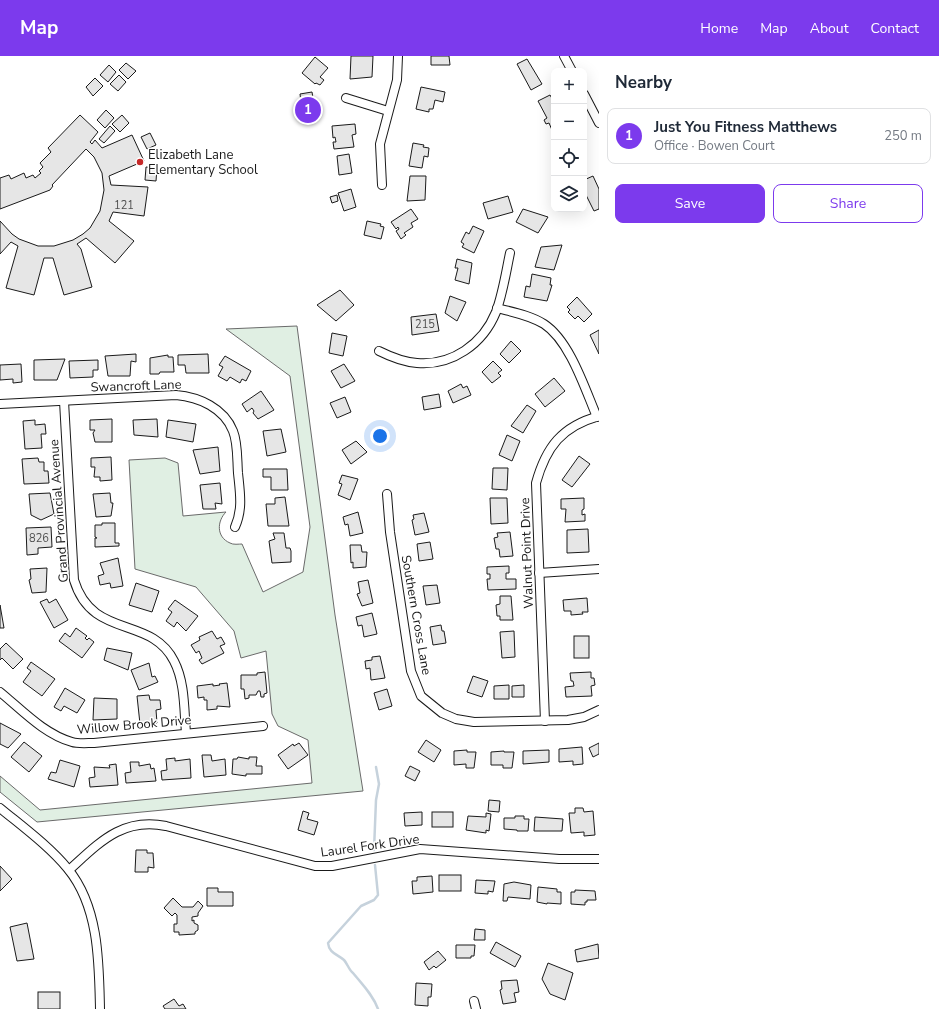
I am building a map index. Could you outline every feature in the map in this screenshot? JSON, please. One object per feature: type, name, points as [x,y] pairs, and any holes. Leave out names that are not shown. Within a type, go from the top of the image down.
[{"type":"street","points":[[382,185],[380,144],[397,80],[398,56]]},
{"type":"street","points":[[564,56],[570,68]]},
{"type":"street","points":[[346,98],[388,111]]},
{"type":"street","points":[[587,100],[599,123]]},
{"type":"street","points":[[379,351],[396,359],[417,363],[436,362],[462,354],[480,337],[492,321],[497,308],[510,253]]},
{"type":"street","points":[[497,308],[529,317],[544,324],[553,332],[571,358],[598,417]]},
{"type":"street","name":"Swancroft Lane","points":[[0,404],[64,402],[176,395],[190,396],[204,401],[216,409],[227,420],[235,440],[241,504],[240,515],[235,528]]},
{"type":"street","name":"Grand Provincial Avenue","points":[[64,402],[74,580],[77,590],[80,597],[100,618],[150,636],[166,650],[174,660],[180,678],[186,733]]},
{"type":"street","name":"Walnut Point Drive","points":[[545,720],[536,483],[540,468],[548,452],[560,436],[581,422],[598,417]]},
{"type":"street","name":"Southern Cross Lane","points":[[387,494],[390,532],[411,671],[421,696],[442,713],[465,721],[568,720],[584,717],[599,710]]},
{"type":"street","points":[[540,573],[599,569]]},
{"type":"street","name":"Willow Brook Drive","points":[[0,692],[41,725],[60,737],[74,742],[94,742],[263,726]]},
{"type":"street","points":[[0,808],[42,843],[69,870],[81,890],[94,928],[98,954],[100,1009]]},
{"type":"street","name":"Laurel Fork Drive","points":[[69,870],[114,833],[129,827],[147,823],[166,826],[315,866],[324,867],[416,850],[559,859],[599,859]]},
{"type":"green space","points":[[297,326],[335,615],[363,791],[37,822],[0,792],[0,776],[40,810],[312,783],[308,740],[278,726],[272,714],[266,651],[241,658],[234,631],[196,587],[135,569],[129,460],[165,458],[178,463],[183,516],[226,512],[221,520],[219,529],[220,533],[225,540],[230,543],[242,544],[263,592],[303,572],[310,527],[290,376],[226,329]]},
{"type":"building","points":[[351,56],[373,56],[372,77],[350,79]]},
{"type":"building","points":[[431,56],[449,56],[450,65],[431,65]]},
{"type":"building","points":[[315,57],[328,68],[320,77],[324,80],[320,85],[315,84],[302,73]]},
{"type":"building","points":[[527,59],[542,84],[531,90],[517,64]]},
{"type":"building","points":[[126,63],[136,71],[128,79],[119,70]]},
{"type":"building","points":[[109,65],[116,72],[108,82],[100,75]]},
{"type":"building","points":[[119,75],[126,82],[118,91],[110,84]]},
{"type":"building","points":[[95,78],[103,86],[93,96],[86,87]]},
{"type":"building","points":[[421,87],[445,92],[443,102],[435,100],[433,109],[429,109],[429,112],[416,109]]},
{"type":"building","points":[[312,92],[316,117],[303,119],[300,94]]},
{"type":"building","points":[[550,95],[551,97],[551,128],[549,123],[546,124],[544,120],[547,118],[538,101]]},
{"type":"building","points":[[106,110],[114,118],[105,128],[97,120]]},
{"type":"building","name":"Elizabeth Lane Elementary School","points":[[80,115],[98,132],[90,142],[92,144],[95,140],[102,148],[132,135],[144,161],[109,176],[111,185],[148,187],[144,216],[113,212],[109,221],[134,241],[115,263],[86,238],[77,244],[81,249],[92,287],[64,295],[53,258],[44,258],[34,295],[6,288],[18,246],[11,242],[0,254],[0,221],[19,239],[38,246],[54,246],[73,240],[83,234],[90,228],[100,211],[104,190],[102,173],[94,157],[86,149],[52,185],[53,186],[50,190],[0,209],[0,178],[9,175],[11,179],[24,173],[26,178],[33,175],[35,178],[41,173],[39,171],[43,167],[40,163],[51,152],[48,148]]},
{"type":"building","points":[[122,115],[129,123],[120,132],[112,124]]},
{"type":"building","points":[[355,124],[356,134],[352,135],[354,147],[334,149],[333,142],[336,142],[335,137],[333,138],[332,126]]},
{"type":"building","points":[[110,126],[115,131],[104,143],[99,139]]},
{"type":"building","points":[[150,133],[156,145],[147,149],[141,137]]},
{"type":"building","points":[[413,143],[424,145],[423,147],[429,148],[428,157],[424,156],[422,168],[409,166]]},
{"type":"building","points":[[349,154],[352,173],[339,175],[337,156]]},
{"type":"building","points":[[146,167],[157,168],[156,181],[145,180]]},
{"type":"building","points":[[410,176],[426,176],[425,200],[407,201]]},
{"type":"building","points":[[593,176],[599,189],[599,209],[594,211],[587,197],[587,179]]},
{"type":"building","points":[[351,189],[356,207],[344,211],[338,193]]},
{"type":"building","points":[[337,195],[338,201],[332,203],[330,197]]},
{"type":"building","points":[[508,196],[513,212],[488,219],[483,203]]},
{"type":"building","points":[[411,209],[418,219],[411,223],[413,227],[404,233],[406,235],[401,239],[396,231],[399,229],[398,227],[396,229],[391,222]]},
{"type":"building","points":[[523,209],[548,217],[538,233],[516,222]]},
{"type":"building","points":[[367,221],[381,224],[380,226],[384,227],[381,239],[364,235]]},
{"type":"building","points":[[473,226],[484,231],[474,253],[462,247],[464,244],[461,242],[466,232],[469,234]]},
{"type":"building","points":[[562,245],[554,270],[535,267],[541,247]]},
{"type":"building","points":[[457,259],[472,263],[469,284],[455,280],[458,268],[455,268]]},
{"type":"building","points":[[532,274],[551,278],[550,285],[552,285],[547,301],[524,297],[526,286],[530,287]]},
{"type":"building","points":[[340,290],[354,305],[336,321],[317,305]]},
{"type":"building","points":[[450,296],[466,302],[457,321],[445,313]]},
{"type":"building","points":[[577,297],[592,314],[584,322],[578,316],[575,319],[568,312],[570,310],[567,307]]},
{"type":"building","points":[[436,314],[439,331],[412,335],[411,317]]},
{"type":"building","points":[[599,330],[599,354],[590,335]]},
{"type":"building","points":[[332,333],[347,336],[343,356],[329,353]]},
{"type":"building","points":[[511,341],[521,351],[509,363],[500,354]]},
{"type":"building","points":[[136,354],[136,362],[131,361],[130,376],[108,376],[105,356]]},
{"type":"building","points":[[208,354],[209,373],[186,373],[185,365],[178,365],[178,355]]},
{"type":"building","points":[[168,355],[168,357],[173,357],[174,372],[150,374],[150,358]]},
{"type":"building","points":[[225,356],[251,371],[246,381],[242,379],[240,383],[230,377],[227,381],[218,376],[223,367],[219,365]]},
{"type":"building","points":[[65,359],[57,380],[34,380],[34,360]]},
{"type":"building","points":[[98,360],[98,370],[93,370],[93,377],[70,378],[69,361]]},
{"type":"building","points":[[493,361],[502,370],[498,373],[501,376],[492,383],[482,372]]},
{"type":"building","points":[[21,364],[22,382],[13,383],[13,379],[0,380],[0,365]]},
{"type":"building","points":[[344,364],[355,381],[341,388],[331,371]]},
{"type":"building","points":[[554,378],[565,391],[545,407],[535,394]]},
{"type":"building","points":[[461,384],[463,388],[467,386],[471,395],[453,403],[448,391]]},
{"type":"building","points":[[261,391],[274,410],[258,419],[253,413],[254,411],[252,408],[247,412],[242,404]]},
{"type":"building","points":[[439,394],[441,407],[424,410],[422,397]]},
{"type":"building","points":[[345,397],[351,412],[337,418],[330,403]]},
{"type":"building","points":[[527,405],[536,411],[523,433],[511,426]]},
{"type":"building","points":[[112,419],[112,442],[95,442],[93,433],[95,430],[90,430],[90,420]]},
{"type":"building","points":[[157,419],[158,437],[134,435],[133,420]]},
{"type":"building","points":[[35,420],[35,425],[45,424],[46,434],[41,434],[42,448],[25,449],[23,421]]},
{"type":"building","points":[[168,420],[196,424],[193,442],[166,437]]},
{"type":"building","points":[[281,429],[286,452],[267,456],[263,431]]},
{"type":"building","points":[[507,435],[520,441],[512,461],[499,455]]},
{"type":"building","points":[[356,441],[367,452],[351,464],[342,450]]},
{"type":"building","points":[[218,447],[220,471],[200,474],[193,450]]},
{"type":"building","points":[[579,456],[590,464],[572,487],[562,480]]},
{"type":"building","points":[[111,457],[112,480],[100,481],[100,477],[94,477],[95,467],[91,467],[91,458]]},
{"type":"building","points":[[38,458],[39,462],[44,462],[44,471],[48,471],[49,483],[24,484],[22,459]]},
{"type":"building","points":[[493,468],[508,468],[507,490],[492,489]]},
{"type":"building","points":[[263,469],[287,469],[288,490],[271,490],[271,477],[263,477]]},
{"type":"building","points":[[342,475],[358,479],[350,500],[338,495],[342,484],[339,483]]},
{"type":"building","points":[[220,483],[222,504],[215,503],[216,509],[203,509],[200,485]]},
{"type":"building","points":[[50,493],[54,514],[41,520],[31,515],[29,494]]},
{"type":"building","points":[[110,493],[111,503],[113,503],[111,516],[96,517],[93,494]]},
{"type":"building","points":[[285,497],[289,526],[268,526],[266,504],[275,504],[275,498]]},
{"type":"building","points":[[490,498],[507,498],[508,523],[491,524]]},
{"type":"building","points":[[584,498],[584,509],[582,510],[582,515],[585,514],[585,521],[565,522],[566,509],[561,509],[561,499]]},
{"type":"building","points":[[358,512],[363,533],[350,536],[348,524],[345,525],[343,517]]},
{"type":"building","points":[[424,513],[429,532],[415,535],[412,520],[414,519],[413,515]]},
{"type":"building","points":[[102,523],[115,523],[115,543],[119,543],[119,546],[95,547],[95,538],[97,538],[95,537],[95,525],[102,525]]},
{"type":"building","points":[[51,527],[52,547],[38,548],[38,554],[27,555],[26,528]]},
{"type":"building","points":[[588,529],[589,552],[567,553],[567,530]]},
{"type":"building","points":[[510,532],[513,556],[500,557],[499,549],[496,549],[494,538],[498,537],[497,533]]},
{"type":"building","points":[[273,533],[284,533],[286,548],[290,548],[291,551],[291,562],[272,563],[269,541],[275,539]]},
{"type":"building","points":[[430,542],[433,559],[419,561],[417,544]]},
{"type":"building","points":[[350,545],[361,545],[362,552],[367,552],[366,567],[353,568],[353,562],[351,563]]},
{"type":"building","points":[[118,558],[123,586],[111,588],[110,583],[100,585],[98,576],[104,574],[100,563]]},
{"type":"building","points":[[509,566],[509,573],[506,573],[506,579],[516,579],[516,589],[488,590],[487,579],[490,579],[490,574],[487,574],[487,567]]},
{"type":"building","points":[[47,568],[46,592],[32,593],[29,580],[31,579],[30,569]]},
{"type":"building","points":[[368,580],[373,603],[362,606],[357,594],[360,593],[358,582]]},
{"type":"building","points":[[136,583],[159,591],[152,612],[129,605]]},
{"type":"building","points":[[437,585],[440,603],[426,605],[423,586]]},
{"type":"building","points":[[500,596],[511,596],[513,620],[500,620],[500,616],[497,616],[496,605],[500,604]]},
{"type":"building","points":[[587,598],[588,612],[571,615],[571,611],[564,611],[563,600]]},
{"type":"building","points":[[47,599],[49,603],[56,599],[68,620],[54,628],[40,602]]},
{"type":"building","points":[[175,600],[198,616],[186,631],[177,622],[174,627],[166,621],[172,612],[168,609]]},
{"type":"building","points":[[0,605],[4,628],[0,628]]},
{"type":"building","points":[[372,613],[377,634],[364,637],[362,625],[358,626],[356,617]]},
{"type":"building","points":[[441,625],[442,631],[444,631],[446,643],[433,645],[430,627]]},
{"type":"building","points":[[76,628],[87,636],[85,638],[87,640],[89,638],[94,642],[82,658],[59,641],[65,633],[70,637]]},
{"type":"building","points":[[212,631],[217,639],[221,637],[225,644],[220,646],[224,653],[202,664],[199,660],[202,658],[199,651],[196,653],[191,645],[200,640],[199,637]]},
{"type":"building","points":[[514,631],[515,657],[502,658],[500,632]]},
{"type":"building","points":[[574,636],[589,636],[589,658],[574,658]]},
{"type":"building","points":[[6,643],[23,659],[13,669],[2,658],[0,660],[0,649]]},
{"type":"building","points":[[107,648],[132,653],[128,670],[104,660]]},
{"type":"building","points":[[380,656],[385,678],[371,680],[370,668],[366,669],[365,661],[372,660],[372,657]]},
{"type":"building","points":[[31,662],[55,679],[42,696],[23,682],[31,671],[27,668]]},
{"type":"building","points":[[149,663],[152,677],[155,676],[158,682],[139,690],[131,670]]},
{"type":"building","points":[[265,672],[267,693],[264,694],[264,697],[261,697],[260,691],[258,691],[256,695],[249,695],[249,698],[245,699],[244,689],[241,689],[241,675],[257,675],[257,673]]},
{"type":"building","points":[[591,672],[591,678],[594,678],[595,685],[591,686],[592,696],[566,697],[565,687],[574,686],[573,681],[571,681],[570,673]]},
{"type":"building","points":[[473,676],[488,681],[482,697],[467,692]]},
{"type":"building","points":[[227,683],[230,707],[217,706],[217,709],[207,710],[207,700],[204,700],[204,697],[198,698],[197,686],[213,684],[213,686]]},
{"type":"building","points":[[509,685],[509,699],[494,699],[494,686]]},
{"type":"building","points":[[524,685],[524,697],[512,697],[512,686]]},
{"type":"building","points":[[65,688],[85,700],[77,713],[64,706],[61,711],[54,707]]},
{"type":"building","points":[[387,689],[392,706],[379,710],[374,693]]},
{"type":"building","points":[[149,695],[150,700],[160,700],[161,709],[156,710],[157,723],[140,724],[137,696]]},
{"type":"building","points":[[94,698],[117,699],[117,719],[93,720]]},
{"type":"building","points":[[0,723],[21,734],[8,748],[0,744]]},
{"type":"building","points":[[426,740],[441,750],[434,762],[418,752]]},
{"type":"building","points":[[24,742],[42,756],[29,772],[11,757]]},
{"type":"building","points":[[299,743],[308,755],[288,769],[278,755],[293,744],[294,746]]},
{"type":"building","points":[[599,743],[599,754],[593,757],[589,748]]},
{"type":"building","points":[[582,747],[583,764],[573,765],[573,761],[559,762],[559,749]]},
{"type":"building","points":[[467,750],[467,752],[476,752],[474,768],[466,768],[466,764],[454,765],[454,751]]},
{"type":"building","points":[[549,750],[549,762],[523,764],[523,751]]},
{"type":"building","points":[[491,752],[514,752],[512,768],[503,768],[503,765],[491,765]]},
{"type":"building","points":[[202,755],[211,755],[212,761],[225,759],[226,775],[204,777]]},
{"type":"building","points":[[238,757],[249,759],[249,757],[257,757],[256,766],[262,766],[262,774],[246,774],[246,776],[232,774],[233,759],[237,759]]},
{"type":"building","points":[[175,758],[175,761],[190,759],[191,778],[162,780],[161,771],[167,770],[166,759]]},
{"type":"building","points":[[60,760],[80,766],[74,787],[48,779],[51,772],[56,773]]},
{"type":"building","points":[[130,762],[139,762],[139,766],[150,764],[151,769],[154,768],[156,781],[126,783],[125,773],[131,772]]},
{"type":"building","points":[[116,764],[118,785],[90,787],[89,778],[95,777],[94,767],[110,768],[109,765]]},
{"type":"building","points":[[410,766],[420,771],[415,781],[405,776]]},
{"type":"building","points":[[489,800],[500,801],[499,812],[488,811]]},
{"type":"building","points":[[575,808],[583,808],[584,812],[593,811],[595,835],[584,836],[584,832],[571,833],[569,813],[575,813]]},
{"type":"building","points":[[303,811],[309,813],[307,819],[318,822],[314,835],[298,830]]},
{"type":"building","points":[[422,812],[422,825],[405,826],[404,813]]},
{"type":"building","points":[[432,812],[453,812],[453,827],[432,827]]},
{"type":"building","points":[[486,813],[491,814],[489,831],[486,830],[486,833],[466,830],[468,816],[486,817]]},
{"type":"building","points":[[515,816],[524,816],[524,819],[529,819],[528,831],[504,829],[504,818],[515,818]]},
{"type":"building","points":[[535,817],[563,819],[562,831],[534,831]]},
{"type":"building","points":[[136,850],[147,850],[147,853],[153,853],[154,868],[148,867],[148,872],[135,872]]},
{"type":"building","points":[[0,866],[12,879],[0,891]]},
{"type":"building","points":[[439,875],[461,875],[461,891],[439,891]]},
{"type":"building","points":[[432,876],[433,892],[413,894],[412,881],[417,881],[417,877]]},
{"type":"building","points":[[476,880],[495,881],[493,892],[488,891],[488,894],[475,893]]},
{"type":"building","points":[[514,882],[531,885],[530,899],[508,897],[507,901],[503,901],[504,884]]},
{"type":"building","points":[[538,887],[557,889],[557,892],[561,892],[561,904],[537,902]]},
{"type":"building","points":[[207,888],[218,888],[218,892],[233,892],[233,906],[207,906]]},
{"type":"building","points":[[575,890],[595,891],[596,900],[587,900],[585,905],[571,904],[571,892],[575,892]]},
{"type":"building","points":[[173,898],[182,907],[193,907],[198,901],[203,906],[198,913],[198,916],[192,917],[192,921],[194,920],[194,923],[198,925],[198,930],[195,934],[179,935],[179,932],[174,932],[174,924],[177,924],[177,915],[175,913],[172,916],[164,908]]},
{"type":"building","points":[[27,923],[34,959],[17,961],[10,927]]},
{"type":"building","points":[[475,929],[485,930],[485,940],[474,940]]},
{"type":"building","points":[[496,942],[521,956],[515,967],[490,953]]},
{"type":"building","points":[[598,944],[599,958],[577,962],[575,950]]},
{"type":"building","points":[[456,945],[475,945],[474,956],[471,956],[471,958],[456,958]]},
{"type":"building","points":[[438,951],[446,960],[436,968],[434,966],[429,970],[424,962]]},
{"type":"building","points":[[548,963],[573,973],[565,1000],[550,994],[542,979]]},
{"type":"building","points":[[517,980],[519,992],[514,993],[516,1002],[503,1004],[500,990],[502,989],[501,981]]},
{"type":"building","points":[[416,983],[432,984],[431,997],[428,997],[428,1006],[415,1005]]},
{"type":"building","points":[[38,992],[60,992],[60,1009],[38,1009]]},
{"type":"building","points":[[174,999],[179,1006],[183,1004],[186,1009],[165,1009],[163,1006]]},
{"type":"waterway","points":[[374,850],[376,800],[379,784],[376,767]]},
{"type":"waterway","points":[[375,865],[378,895],[374,900],[361,906],[328,943],[330,949],[344,960],[350,970],[367,990],[378,1009]]},
{"type":"place","name":"Just You Fitness Matthews","points":[[308,110]]},
{"type":"place","name":"Elizabeth Lane Elementary School","points":[[140,162]]}]
